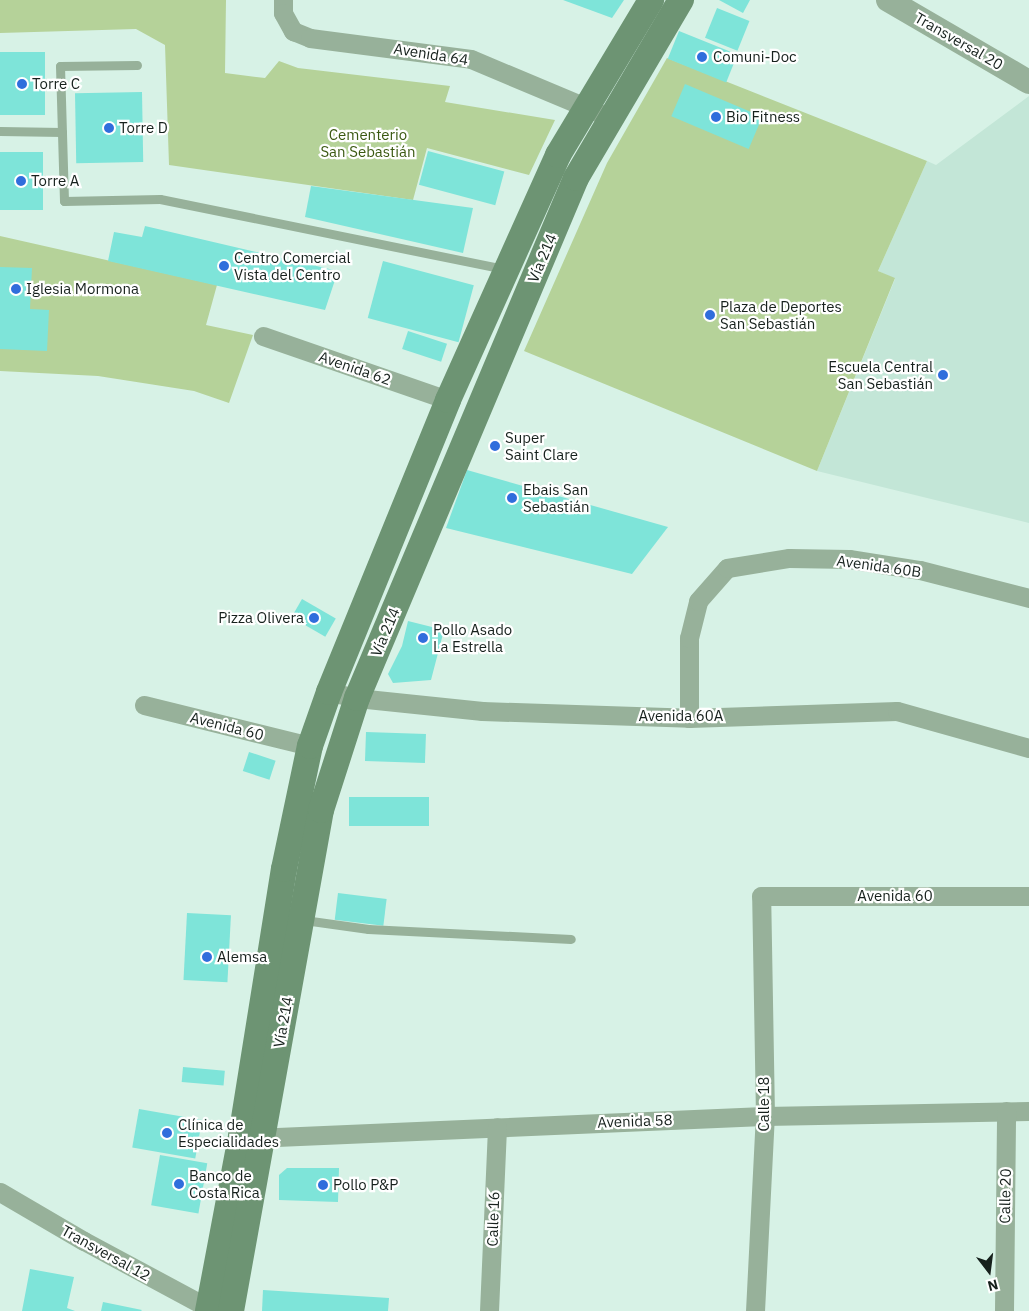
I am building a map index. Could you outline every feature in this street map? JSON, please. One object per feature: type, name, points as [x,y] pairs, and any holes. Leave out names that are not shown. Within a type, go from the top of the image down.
[{"type":"main road","name":"Vía 214","points":[[252,1138],[284,869],[310,746],[329,692],[448,400],[558,155],[585,105],[651,0]]},
{"type":"main road","name":"Vía 214","points":[[215,1310],[301,919],[321,810],[357,698],[576,178],[609,118],[681,0]]},
{"type":"street","name":"Transversal 20","points":[[888,0],[1029,82]]},
{"type":"street","name":"Avenida 64","points":[[283,7],[292,31],[310,38],[471,59],[585,105],[609,118]]},
{"type":"street","name":"Avenida 62","points":[[263,336],[448,400]]},
{"type":"street","name":"Avenida 60B","points":[[689,718],[689,638],[698,601],[727,568],[789,558],[849,559],[920,570],[1029,598]]},
{"type":"street","name":"Avenida 60A","points":[[329,692],[357,698],[482,711],[689,718],[897,711],[1029,748]]},
{"type":"street","name":"Avenida 60","points":[[144,705],[310,746]]},
{"type":"street","name":"Avenida 60","points":[[761,896],[1029,896]]},
{"type":"street","name":"Calle 18","points":[[756,1311],[766,1116],[761,896]]},
{"type":"street","name":"Calle 20","points":[[1004,1311],[1006,1111]]},
{"type":"street","name":"Avenida 58","points":[[252,1138],[766,1116],[1029,1111]]},
{"type":"street","name":"Calle 16","points":[[489,1311],[497,1127]]},
{"type":"street","name":"Transversal 12","points":[[0,1192],[84,1241],[215,1310]]},
{"type":"lane","points":[[137,65],[60,66],[64,201],[160,199],[506,270]]},
{"type":"lane","points":[[0,131],[62,132]]},
{"type":"lane","points":[[301,919],[368,929],[570,939]]},
{"type":"shaded area","name":"Escuela Central San Sebastián","points":[[1029,96],[1029,523],[817,471],[895,279],[878,271],[927,161],[936,165]]},
{"type":"green space","name":"Cementerio San Sebastián","points":[[0,0],[226,0],[225,73],[265,78],[279,61],[298,68],[450,86],[445,102],[555,120],[529,175],[427,148],[413,200],[169,165],[165,45],[136,29],[0,33]]},
{"type":"green space","name":"Plaza de Deportes San Sebastián","points":[[667,58],[927,161],[878,271],[895,278],[817,471],[524,351],[607,163]]},
{"type":"green space","points":[[0,236],[217,285],[206,325],[253,335],[229,403],[194,391],[98,376],[0,371]]},
{"type":"building","points":[[563,0],[624,0],[612,18]]},
{"type":"building","points":[[719,0],[750,0],[743,13]]},
{"type":"building","points":[[717,8],[749,21],[737,51],[705,38]]},
{"type":"building","name":"Comuni-Doc","points":[[679,31],[737,55],[726,82],[668,59]]},
{"type":"building","name":"Torre C","points":[[0,52],[45,52],[45,115],[0,115]]},
{"type":"building","name":"Bio Fitness","points":[[685,84],[762,117],[749,149],[671,116]]},
{"type":"building","name":"Torre D","points":[[142,92],[143,162],[76,163],[75,93]]},
{"type":"building","points":[[428,151],[504,171],[495,205],[419,185]]},
{"type":"building","name":"Torre A","points":[[0,152],[43,152],[43,210],[0,210]]},
{"type":"building","name":"Centro Comercial Vista del Centro","points":[[311,186],[473,208],[463,253],[305,217]]},
{"type":"building","name":"Centro Comercial Vista del Centro","points":[[145,226],[338,271],[325,310],[108,261],[114,232],[142,237]]},
{"type":"building","points":[[383,261],[474,285],[459,342],[368,318]]},
{"type":"building","name":"Iglesia Mormona","points":[[0,267],[32,268],[30,309],[49,310],[47,351],[0,349]]},
{"type":"building","points":[[408,331],[447,344],[441,362],[402,349]]},
{"type":"building","name":"Ebais San Sebastián","points":[[467,470],[668,527],[632,574],[446,528]]},
{"type":"building","name":"Pizza Olivera","points":[[302,599],[336,618],[325,637],[292,617]]},
{"type":"building","points":[[408,621],[444,630],[431,680],[393,683],[388,674],[402,646]]},
{"type":"building","points":[[366,732],[426,734],[425,763],[365,761]]},
{"type":"building","points":[[249,752],[276,761],[269,780],[243,771]]},
{"type":"building","points":[[349,797],[429,797],[429,826],[349,826]]},
{"type":"building","points":[[338,893],[387,899],[383,926],[335,920]]},
{"type":"building","name":"Alemsa","points":[[187,913],[231,915],[227,982],[183,980]]},
{"type":"building","points":[[183,1067],[225,1071],[224,1086],[182,1082]]},
{"type":"building","name":"Clínica de Especialidades","points":[[139,1109],[202,1120],[195,1159],[132,1147]]},
{"type":"building","name":"Banco de Costa Rica","points":[[160,1155],[207,1163],[198,1214],[151,1205]]},
{"type":"building","points":[[287,1168],[339,1168],[338,1202],[279,1200],[279,1175]]},
{"type":"building","points":[[30,1269],[74,1277],[67,1308],[75,1311],[22,1311]]},
{"type":"building","points":[[263,1290],[389,1298],[388,1311],[262,1311]]},
{"type":"building","points":[[103,1302],[142,1310],[101,1311]]},
{"type":"place","name":"Comuni-Doc","points":[[702,57]]},
{"type":"place","name":"Torre C","points":[[22,84]]},
{"type":"place","name":"Bio Fitness","points":[[716,117]]},
{"type":"place","name":"Torre D","points":[[109,128]]},
{"type":"place","name":"Torre A","points":[[21,181]]},
{"type":"place","name":"Centro Comercial Vista del Centro","points":[[224,266]]},
{"type":"place","name":"Iglesia Mormona","points":[[16,289]]},
{"type":"place","name":"Plaza de Deportes San Sebastián","points":[[710,315]]},
{"type":"place","name":"Escuela Central San Sebastián","points":[[943,375]]},
{"type":"place","name":"Super Saint Clare","points":[[495,446]]},
{"type":"place","name":"Ebais San Sebastián","points":[[512,498]]},
{"type":"place","name":"Pizza Olivera","points":[[314,618]]},
{"type":"place","name":"Pollo Asado La Estrella","points":[[423,638]]},
{"type":"place","name":"Alemsa","points":[[207,957]]},
{"type":"place","name":"Clínica de Especialidades","points":[[167,1133]]},
{"type":"place","name":"Banco de Costa Rica","points":[[179,1184]]},
{"type":"place","name":"Pollo P&P","points":[[323,1185]]}]
